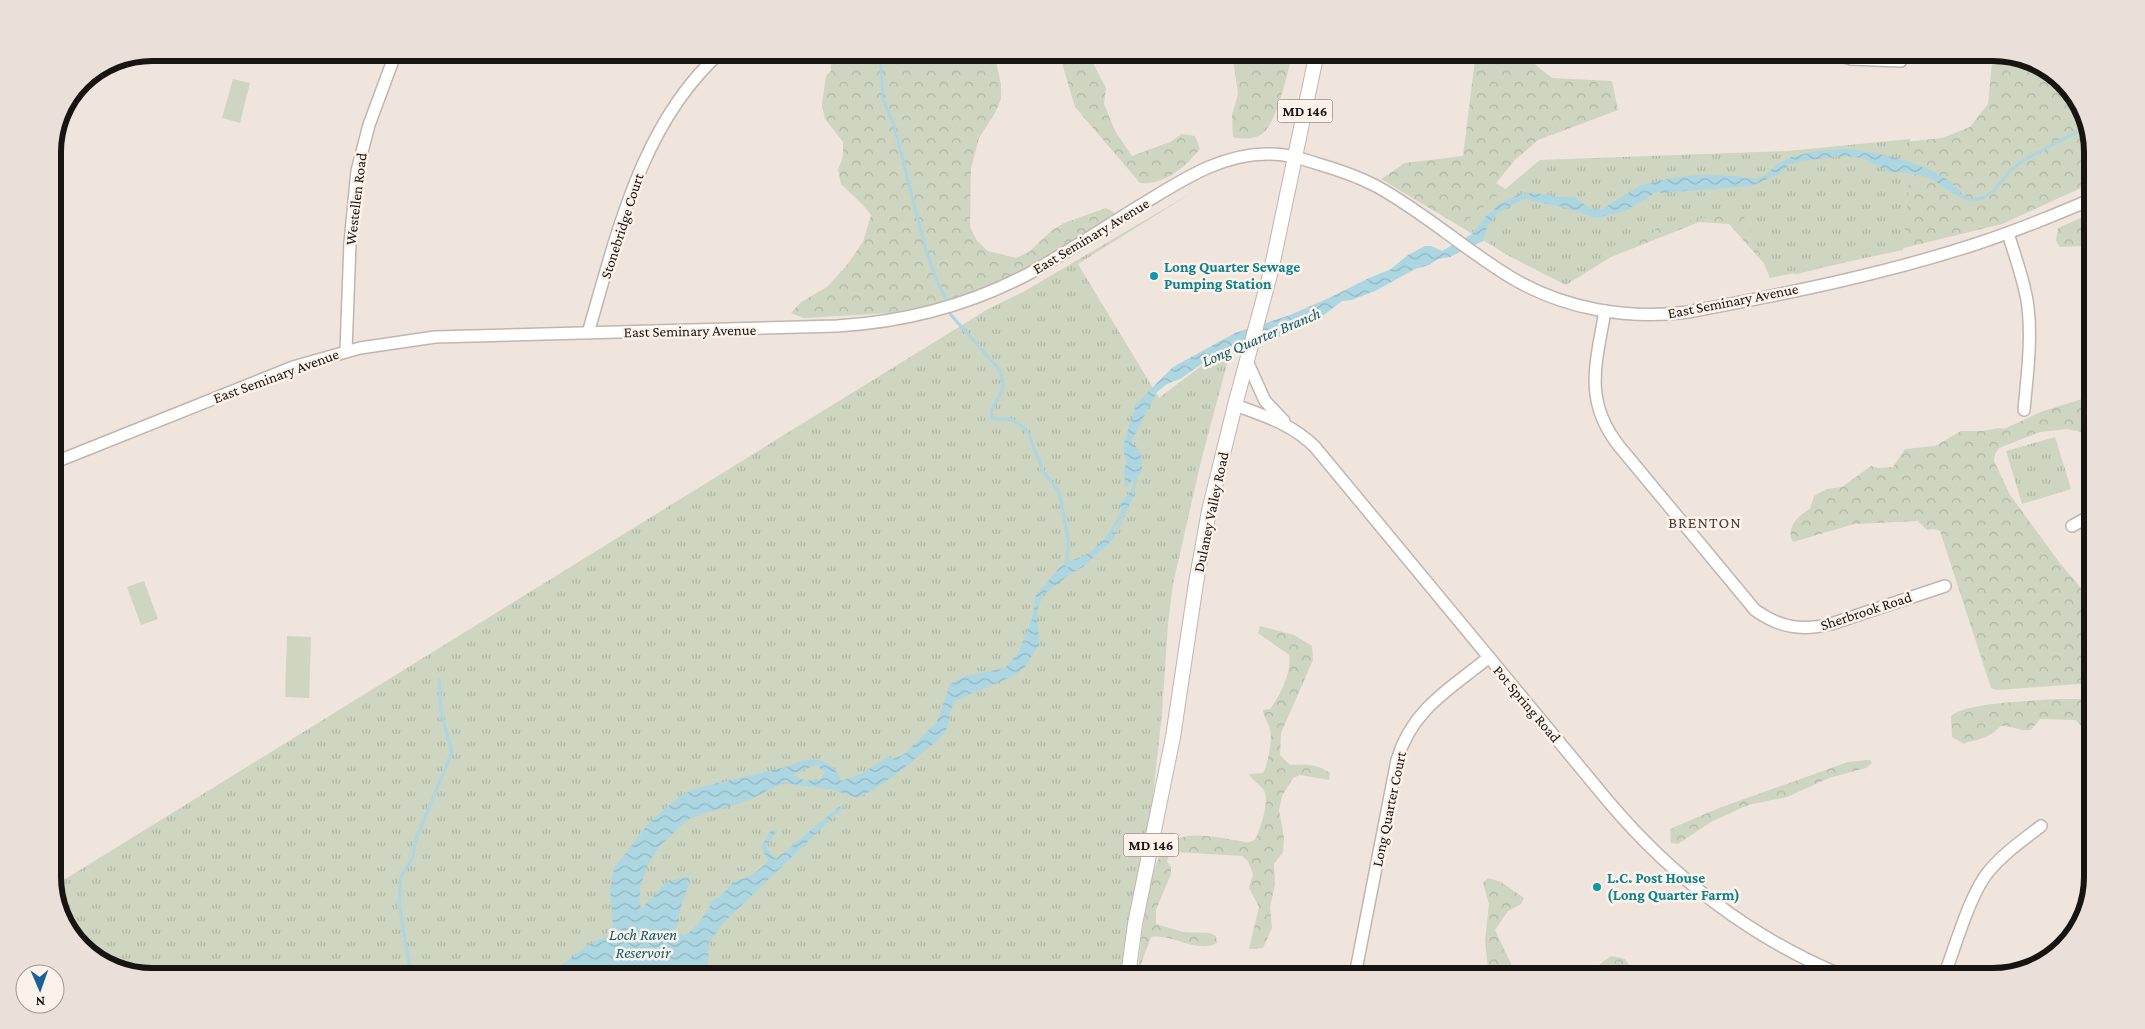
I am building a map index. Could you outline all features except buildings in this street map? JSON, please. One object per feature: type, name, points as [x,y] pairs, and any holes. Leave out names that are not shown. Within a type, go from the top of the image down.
[{"type":"main road","name":"Dulaney Valley Road","points":[[1129,968],[1135,924],[1174,729],[1200,560],[1235,405],[1259,319],[1315,61]]},
{"type":"street","name":"Westellen Road","points":[[346,351],[349,252],[357,171],[369,125],[393,61]]},
{"type":"street","name":"Stonebridge Court","points":[[588,332],[639,172],[668,117],[697,78],[713,61]]},
{"type":"street","name":"East Seminary Avenue","points":[[61,460],[293,367],[346,351],[388,343],[435,337],[854,325],[908,318],[955,305],[1028,274],[1190,175],[1218,162],[1262,154],[1295,158],[1333,168],[1372,184],[1513,279],[1534,290],[1572,304],[1605,311],[1662,314],[1702,309],[1858,276],[1940,255],[2008,233],[2084,202]]},
{"type":"street","points":[[2008,233],[2023,284],[2029,316],[2030,353],[2024,410]]},
{"type":"street","name":"Sherbrook Road","points":[[1605,311],[1594,385],[1596,401],[1602,421],[1616,442],[1755,610],[1783,626],[1812,628],[1831,624],[1945,586]]},
{"type":"street","points":[[1247,362],[1265,401],[1289,426]]},
{"type":"street","name":"Pot Spring Road","points":[[1235,405],[1289,426],[1303,436],[1322,455],[1626,823],[1662,859],[1709,899],[1752,928],[1800,956],[1826,968]]},
{"type":"street","points":[[2072,526],[2084,519]]},
{"type":"street","name":"Long Quarter Court","points":[[1357,965],[1397,760],[1404,739],[1421,713],[1488,658]]},
{"type":"street","points":[[1947,968],[1974,898],[1987,873],[2004,855],[2041,826]]},
{"type":"green space","points":[[830,61],[996,61],[1001,84],[1001,99],[995,113],[979,138],[971,168],[970,227],[977,241],[988,251],[1016,258],[1029,252],[1051,231],[1064,223],[1106,208],[1118,215],[1095,232],[1014,275],[947,302],[890,313],[804,318],[791,313],[801,302],[827,287],[847,265],[863,242],[871,215],[841,184],[838,170],[843,156],[843,142],[825,119],[822,105],[826,76],[831,71]]},
{"type":"green space","points":[[1061,61],[1094,61],[1106,88],[1104,104],[1115,131],[1132,156],[1170,142],[1182,134],[1195,136],[1200,149],[1181,169],[1166,178],[1149,183],[1140,183],[1075,107]]},
{"type":"green space","points":[[1233,61],[1291,61],[1271,123],[1263,133],[1256,137],[1233,137],[1232,115],[1238,94]]},
{"type":"green space","points":[[1475,61],[1531,61],[1552,78],[1612,81],[1618,110],[1538,140],[1515,160],[1496,183],[1522,200],[1608,174],[1942,138],[1970,127],[1988,104],[1993,61],[2011,63],[2038,73],[2065,97],[2072,107],[2081,128],[2084,146],[2084,187],[2002,224],[1797,274],[1769,269],[1729,224],[1699,222],[1566,275],[1511,257],[1381,179],[1405,163],[1463,156]]},
{"type":"green space","points":[[233,79],[250,83],[240,123],[222,118]]},
{"type":"green space","points":[[1910,139],[1909,188],[1903,250],[1770,278],[1742,212],[1662,225],[1566,285],[1509,256],[1462,225],[1540,160],[1788,151]]},
{"type":"green space","points":[[1193,192],[1078,264],[1159,398],[1233,342],[1202,457],[1173,584],[1150,822],[1122,968],[146,968],[123,963],[107,956],[88,941],[73,922],[66,906],[61,882],[988,309],[1023,292]]},
{"type":"green space","points":[[2084,217],[2084,246],[2060,247],[2056,241],[2058,228]]},
{"type":"green space","points":[[2084,398],[2084,432],[2067,429],[2040,432],[1999,448],[1995,454],[1994,461],[2010,495],[2059,562],[2084,592],[2084,684],[1997,690],[1991,688],[1940,531],[1934,529],[1927,530],[1918,521],[1854,524],[1793,542],[1791,532],[1797,519],[1810,509],[1814,496],[1827,489],[1842,487],[1871,466],[1878,468],[1893,467],[1905,449],[1935,446],[1961,431],[2004,429],[2043,411]]},
{"type":"green space","points":[[2055,437],[2071,489],[2022,504],[2006,451]]},
{"type":"green space","points":[[144,581],[158,619],[141,625],[127,587]]},
{"type":"green space","points":[[1260,626],[1294,635],[1312,646],[1313,660],[1281,733],[1280,755],[1290,765],[1311,765],[1325,770],[1330,773],[1329,780],[1300,775],[1293,778],[1282,796],[1279,810],[1284,838],[1283,852],[1274,864],[1275,884],[1270,907],[1272,928],[1263,948],[1249,949],[1259,907],[1249,888],[1253,874],[1248,861],[1242,856],[1175,852],[1169,855],[1167,861],[1171,867],[1171,874],[1156,910],[1156,924],[1183,932],[1210,933],[1216,936],[1217,943],[1201,946],[1167,938],[1151,937],[1141,968],[1139,968],[1148,894],[1152,877],[1163,850],[1180,838],[1195,835],[1249,842],[1255,840],[1259,829],[1264,814],[1265,793],[1249,774],[1263,773],[1267,764],[1271,733],[1263,710],[1270,709],[1278,697],[1289,669],[1289,655],[1258,633]]},
{"type":"green space","points":[[287,636],[311,637],[309,698],[285,697]]},
{"type":"green space","points":[[2084,699],[2084,730],[2076,720],[2040,719],[2031,730],[2001,726],[1986,737],[1964,744],[1952,737],[1951,716],[1959,711],[1986,705]]},
{"type":"green space","points":[[1870,760],[1872,763],[1866,768],[1829,778],[1787,797],[1741,808],[1711,822],[1678,844],[1671,843],[1670,829],[1719,808],[1848,762]]},
{"type":"green space","points":[[1488,878],[1501,882],[1524,898],[1521,904],[1508,911],[1495,930],[1513,968],[1488,968],[1485,941],[1489,904],[1483,883]]},
{"type":"green space","points":[[1611,956],[1625,959],[1632,968],[1599,968],[1600,964]]},
{"type":"water","points":[[1848,149],[1895,158],[1927,169],[1942,177],[1964,196],[1953,194],[1932,179],[1924,176],[1889,172],[1862,158],[1844,156],[1790,164],[1779,174],[1751,186],[1661,193],[1658,191],[1625,211],[1596,218],[1527,198],[1498,212],[1487,227],[1483,241],[1450,257],[1438,259],[1429,265],[1415,269],[1377,290],[1352,300],[1342,301],[1324,315],[1298,325],[1282,336],[1230,349],[1209,359],[1180,379],[1167,384],[1157,392],[1131,442],[1141,454],[1142,471],[1125,486],[1124,469],[1127,462],[1124,454],[1124,443],[1136,404],[1173,367],[1235,333],[1290,315],[1391,269],[1408,255],[1425,246],[1431,246],[1442,251],[1472,234],[1486,216],[1500,204],[1522,193],[1574,197],[1591,209],[1602,209],[1641,185],[1698,175],[1739,176],[1753,179],[1764,176],[1778,164],[1791,157],[1817,151]]},
{"type":"water","name":"Loch Raven Reservoir","points":[[1133,488],[1135,492],[1121,524],[1112,540],[1083,567],[1073,572],[1043,595],[1037,611],[1039,645],[1024,668],[1013,676],[957,700],[952,707],[945,732],[935,743],[895,775],[857,798],[834,790],[784,783],[744,802],[687,820],[659,847],[649,862],[640,887],[639,906],[643,907],[668,881],[689,877],[690,882],[682,903],[677,925],[673,931],[685,935],[701,920],[712,901],[726,890],[733,881],[743,879],[752,874],[768,861],[761,847],[771,831],[778,829],[766,847],[776,859],[839,807],[845,806],[723,923],[709,943],[708,964],[706,968],[558,968],[591,943],[611,935],[613,925],[610,889],[614,868],[649,823],[680,796],[697,788],[790,766],[805,760],[827,763],[838,773],[841,781],[859,775],[890,756],[892,759],[903,755],[937,722],[950,684],[963,677],[1005,668],[1018,653],[1032,619],[1036,595],[1063,564],[1088,554],[1117,528],[1124,515],[1120,504]],"holes":[[[816,765],[825,772],[821,779],[806,781],[792,775]]]},
{"type":"waterway","points":[[881,61],[883,99],[894,126],[926,250],[936,279],[946,299],[951,315],[998,368],[1003,386],[992,409],[993,419],[1010,419],[1022,426],[1029,435],[1043,471],[1059,492],[1068,538],[1067,567]]},
{"type":"waterway","name":"Long Quarter Branch","points":[[1957,193],[1972,199],[1987,196],[2020,163],[2081,129]]},
{"type":"waterway","name":"Long Quarter Branch","points":[[1133,491],[1137,473]]},
{"type":"waterway","name":"Long Quarter Branch","points":[[1108,537],[1125,508]]},
{"type":"waterway","points":[[410,968],[399,902],[401,877],[413,857],[416,839],[452,752],[441,712],[439,680]]},
{"type":"place","name":"Long Quarter Sewage Pumping Station","points":[[1154,276]]},
{"type":"place","name":"L.C. Post House (Long Quarter Farm)","points":[[1597,887]]},
{"type":"district","name":"BRENTON","points":[[1705,522]]}]
